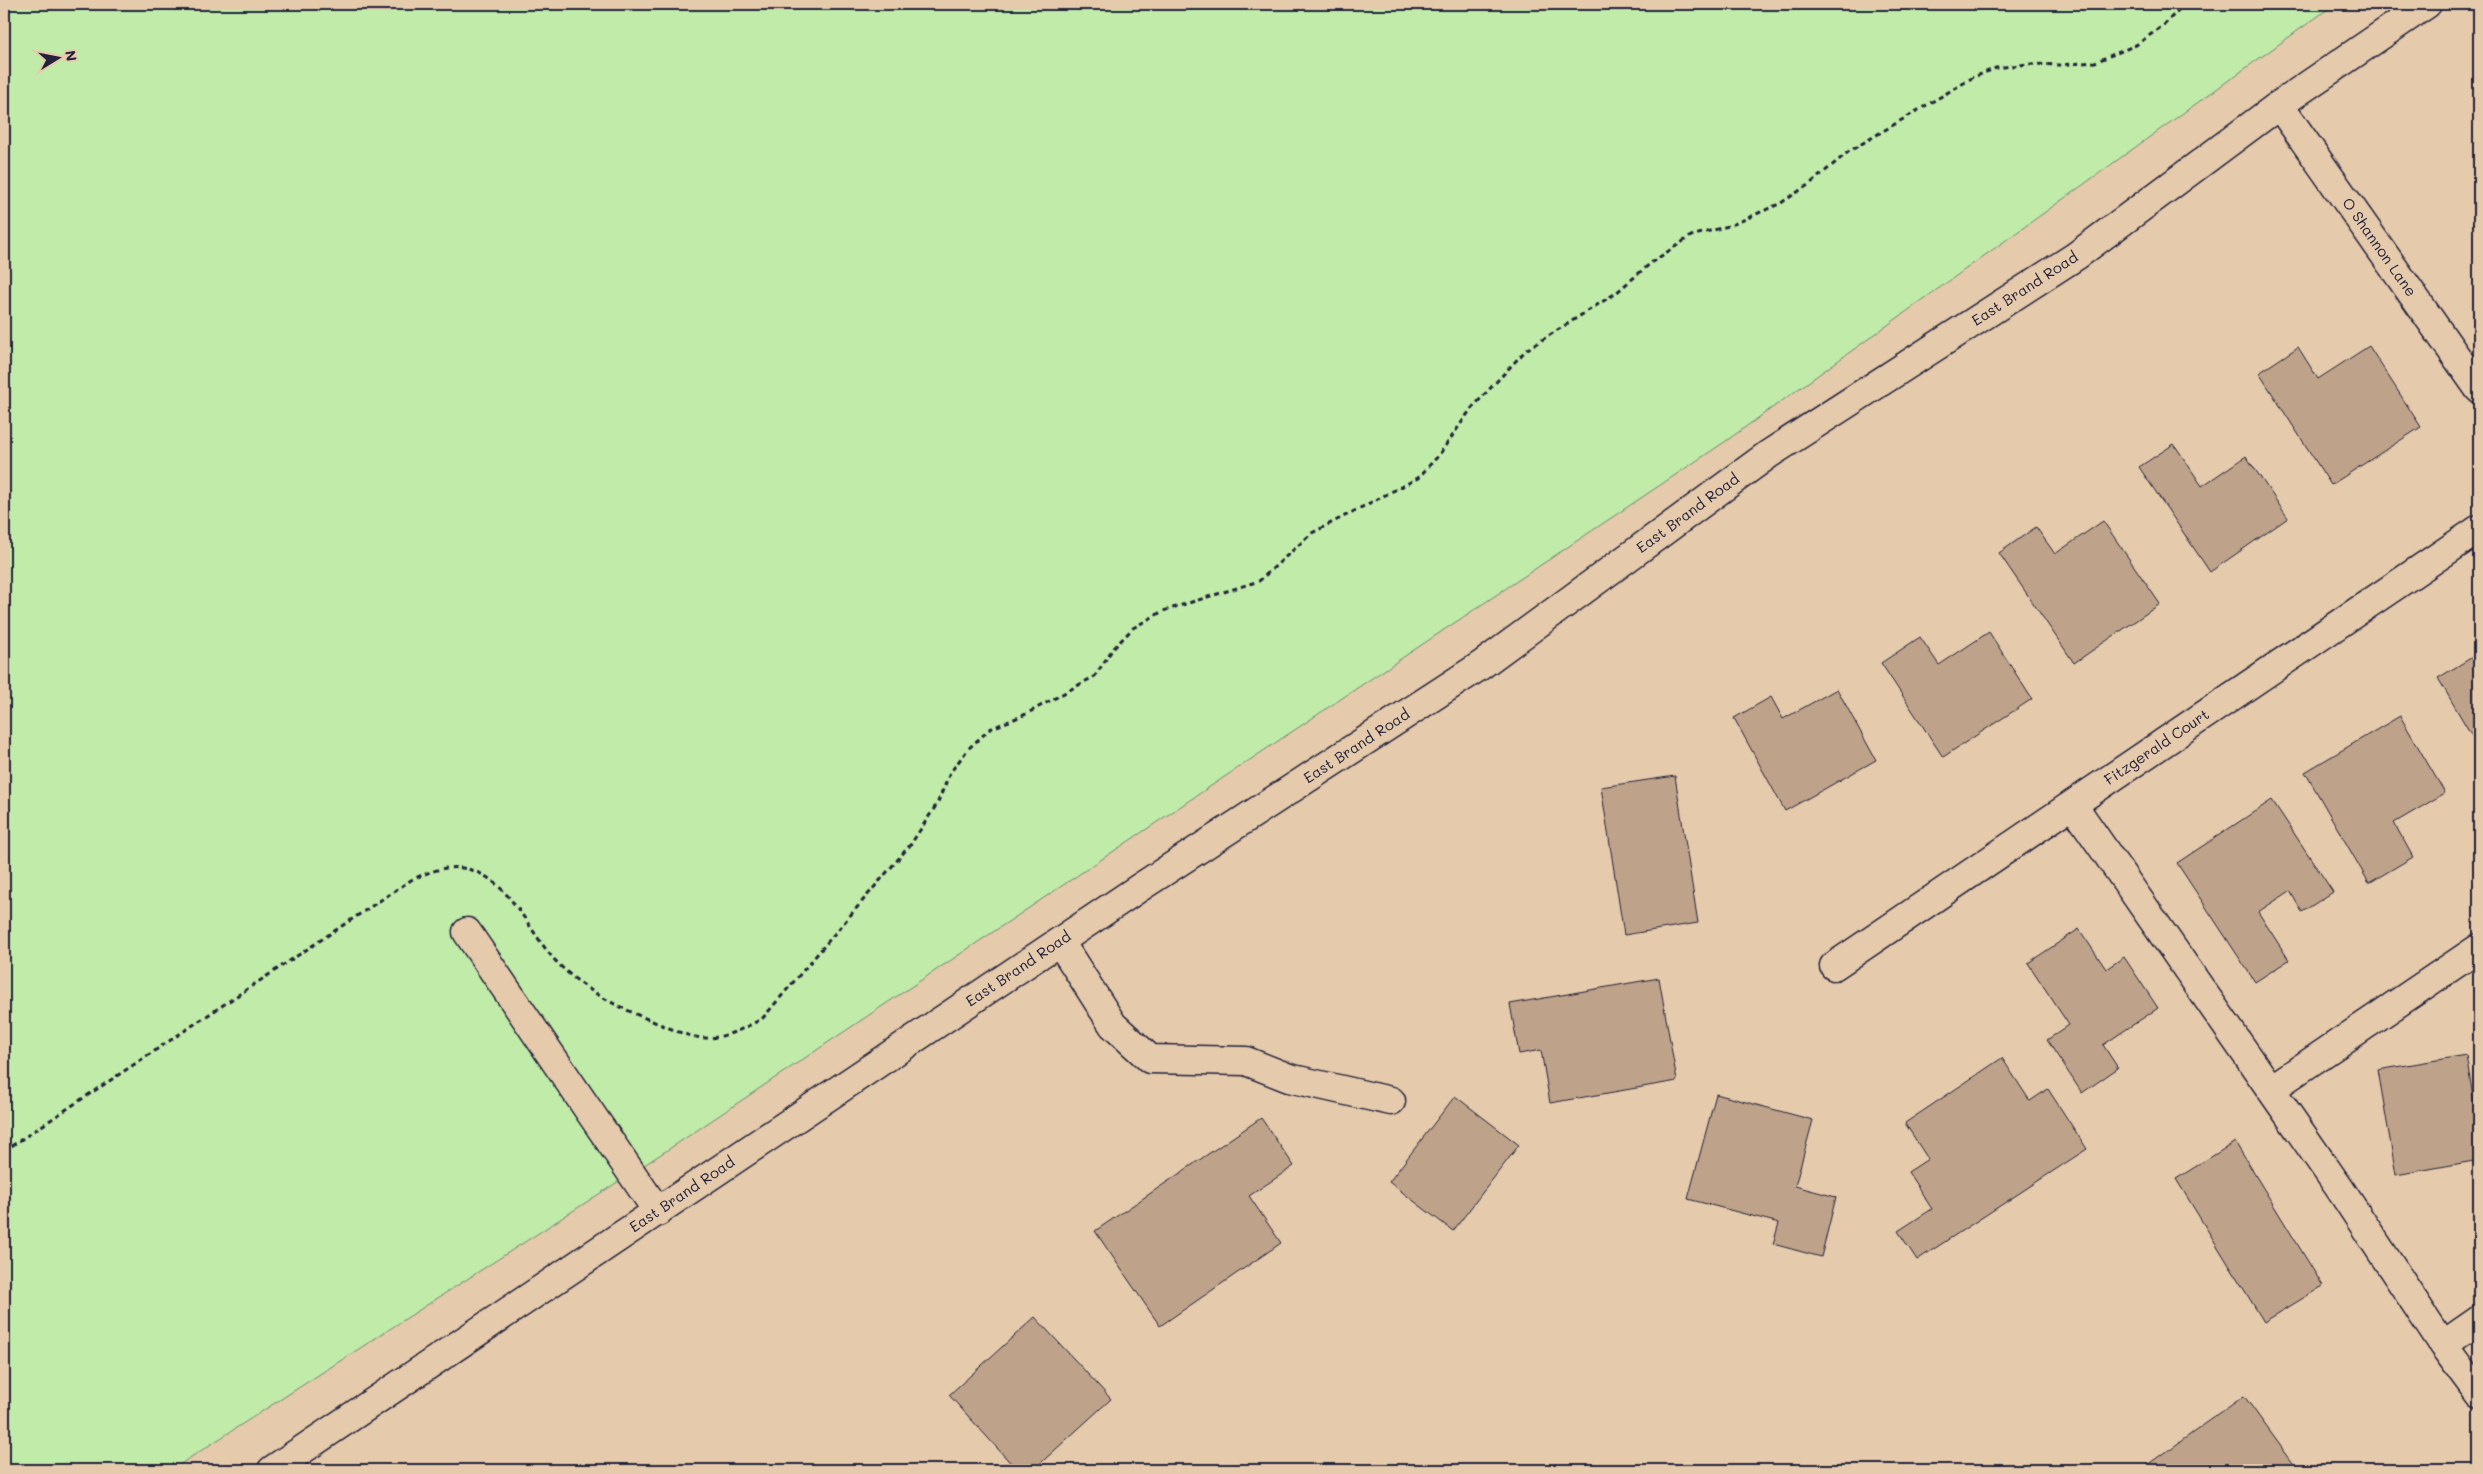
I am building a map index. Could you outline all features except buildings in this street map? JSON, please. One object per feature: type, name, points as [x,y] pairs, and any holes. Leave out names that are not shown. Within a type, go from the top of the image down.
[{"type":"main road","name":"East Brand Road","points":[[272,1470],[1060,942],[1480,666],[1769,454],[2076,256],[2279,105],[2427,4]]},
{"type":"main road","name":"O Shannon Lane","points":[[2279,105],[2479,389]]},
{"type":"main road","name":"Fitzgerald Court","points":[[1834,966],[2479,529]]},
{"type":"main road","points":[[2073,804],[2340,1189],[2443,1345],[2479,1394]]},
{"type":"main road","points":[[467,932],[658,1212]]},
{"type":"main road","points":[[1060,942],[1113,1025],[1150,1059],[1246,1061],[1289,1078],[1391,1101]]},
{"type":"main road","points":[[2271,1089],[2479,948]]},
{"type":"main road","points":[[2443,1345],[2479,1320]]},
{"type":"path","points":[[4,1151],[411,880],[450,866],[483,875],[500,888],[553,959],[577,981],[618,1007],[676,1031],[704,1038],[736,1033],[762,1019],[911,844],[937,804],[950,773],[968,749],[990,729],[1026,714],[1095,676],[1112,650],[1133,628],[1163,611],[1259,581],[1312,533],[1418,478],[1439,454],[1471,409],[1526,350],[1616,293],[1652,262],[1691,236],[1732,225],[1781,203],[1811,183],[1848,152],[1972,78],[1996,68],[2028,64],[2060,65],[2095,62],[2136,44],[2164,25],[2184,4]]},
{"type":"green space","points":[[4,4],[2335,4],[1726,441],[672,1147],[171,1470],[4,1470]]}]
